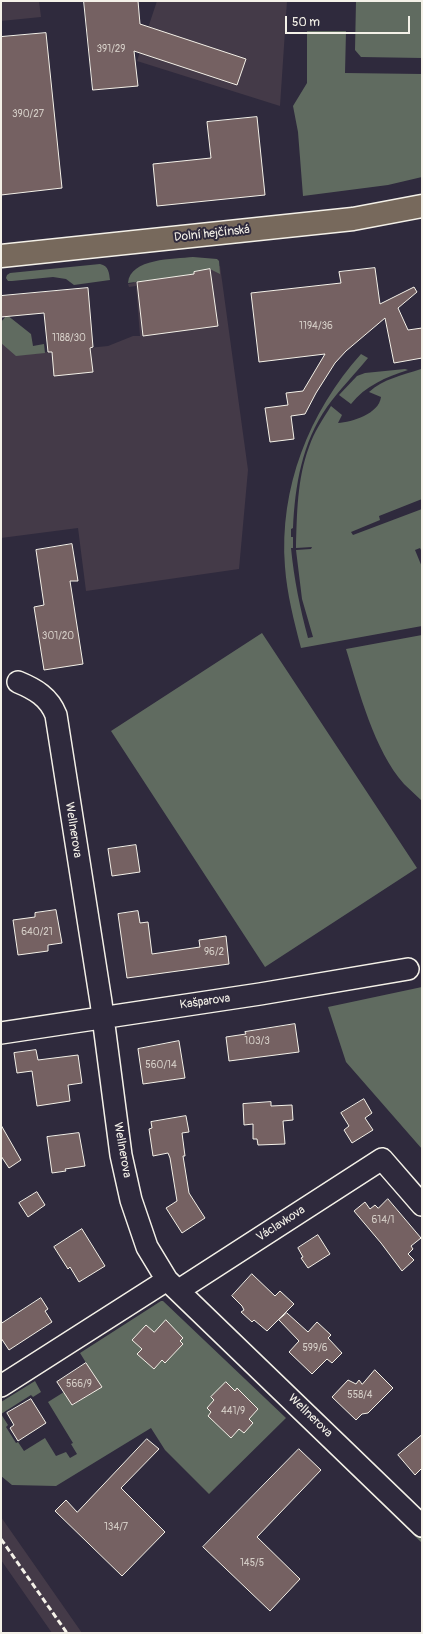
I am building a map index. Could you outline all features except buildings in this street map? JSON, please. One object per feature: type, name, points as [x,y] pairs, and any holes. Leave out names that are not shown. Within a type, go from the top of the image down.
[{"type":"main road","name":"Dolní hejčínská","points":[[1,256],[353,219],[422,206]]},
{"type":"street","name":"Wellnerova","points":[[18,682],[38,691],[44,696],[53,708],[56,716],[103,1017],[121,1154],[131,1200],[147,1247],[173,1285],[420,1520]]},
{"type":"street","name":"Kašparova","points":[[1,1033],[260,994],[408,969]]},
{"type":"street","name":"Václavkova","points":[[1,1386],[173,1285],[382,1159],[422,1205]]},
{"type":"shaded area","points":[[1,1],[39,1],[41,17],[1,21]]},
{"type":"shaded area","points":[[157,1],[287,1],[280,106],[137,61]]},
{"type":"shaded area","points":[[220,266],[248,470],[239,569],[86,591],[78,528],[1,538],[1,342],[18,355],[108,346],[133,336],[140,336],[136,286],[129,287],[128,284],[134,283],[134,278]]},
{"type":"shaded area","points":[[1,1517],[82,1633],[52,1633],[1,1560]]},
{"type":"green space","points":[[356,1],[422,1],[422,58],[361,57],[355,50]]},
{"type":"green space","points":[[307,31],[346,31],[345,73],[422,74],[422,177],[388,185],[303,196],[298,132],[293,106],[307,83]]},
{"type":"green space","points":[[193,257],[217,259],[219,261],[220,274],[210,269],[194,272],[194,274],[128,283],[131,275],[136,269],[144,264],[154,261]]},
{"type":"green space","points":[[100,264],[107,268],[110,280],[74,285],[66,279],[53,277],[12,281],[8,281],[6,278],[10,273]]},
{"type":"green space","points":[[7,315],[31,334],[33,346],[44,344],[45,353],[16,356],[1,343],[1,322]]},
{"type":"green space","points":[[361,354],[368,358],[337,394],[318,421],[311,435],[301,465],[293,528],[291,529],[293,548],[291,548],[302,616],[308,638],[313,637],[302,599],[296,550],[311,549],[312,547],[296,548],[297,510],[300,484],[305,459],[313,436],[331,406],[342,415],[338,423],[357,419],[370,412],[379,403],[381,397],[369,392],[380,384],[421,369],[422,499],[379,516],[380,520],[351,532],[353,535],[422,509],[422,552],[420,548],[415,550],[422,567],[422,626],[301,648],[293,618],[286,577],[284,538],[287,509],[293,480],[301,453],[313,426],[326,401]]},
{"type":"green space","points":[[405,369],[408,370],[384,379],[369,387],[351,404],[339,395],[357,376],[365,373]]},
{"type":"green space","points":[[262,633],[417,868],[265,967],[111,731]]},
{"type":"green space","points":[[422,635],[422,801],[404,784],[393,770],[384,754],[362,701],[346,649]]},
{"type":"green space","points":[[422,987],[422,1149],[346,1062],[328,1007]]},
{"type":"green space","points":[[163,1301],[286,1418],[209,1494],[165,1450],[151,1428],[56,1486],[12,1485],[1,1476],[1,1414],[8,1425],[6,1427],[16,1443],[18,1442],[24,1451],[45,1438],[56,1456],[66,1452],[70,1458],[77,1454],[71,1444],[73,1443],[48,1402],[64,1392],[73,1405],[101,1387],[80,1353]]},
{"type":"green space","points":[[35,1381],[41,1392],[33,1397],[31,1395],[1,1414],[1,1402]]},
{"type":"green space","points":[[312,1430],[422,1537],[422,1543],[309,1433]]},
{"type":"railway","points":[[1,1539],[67,1633]]}]
